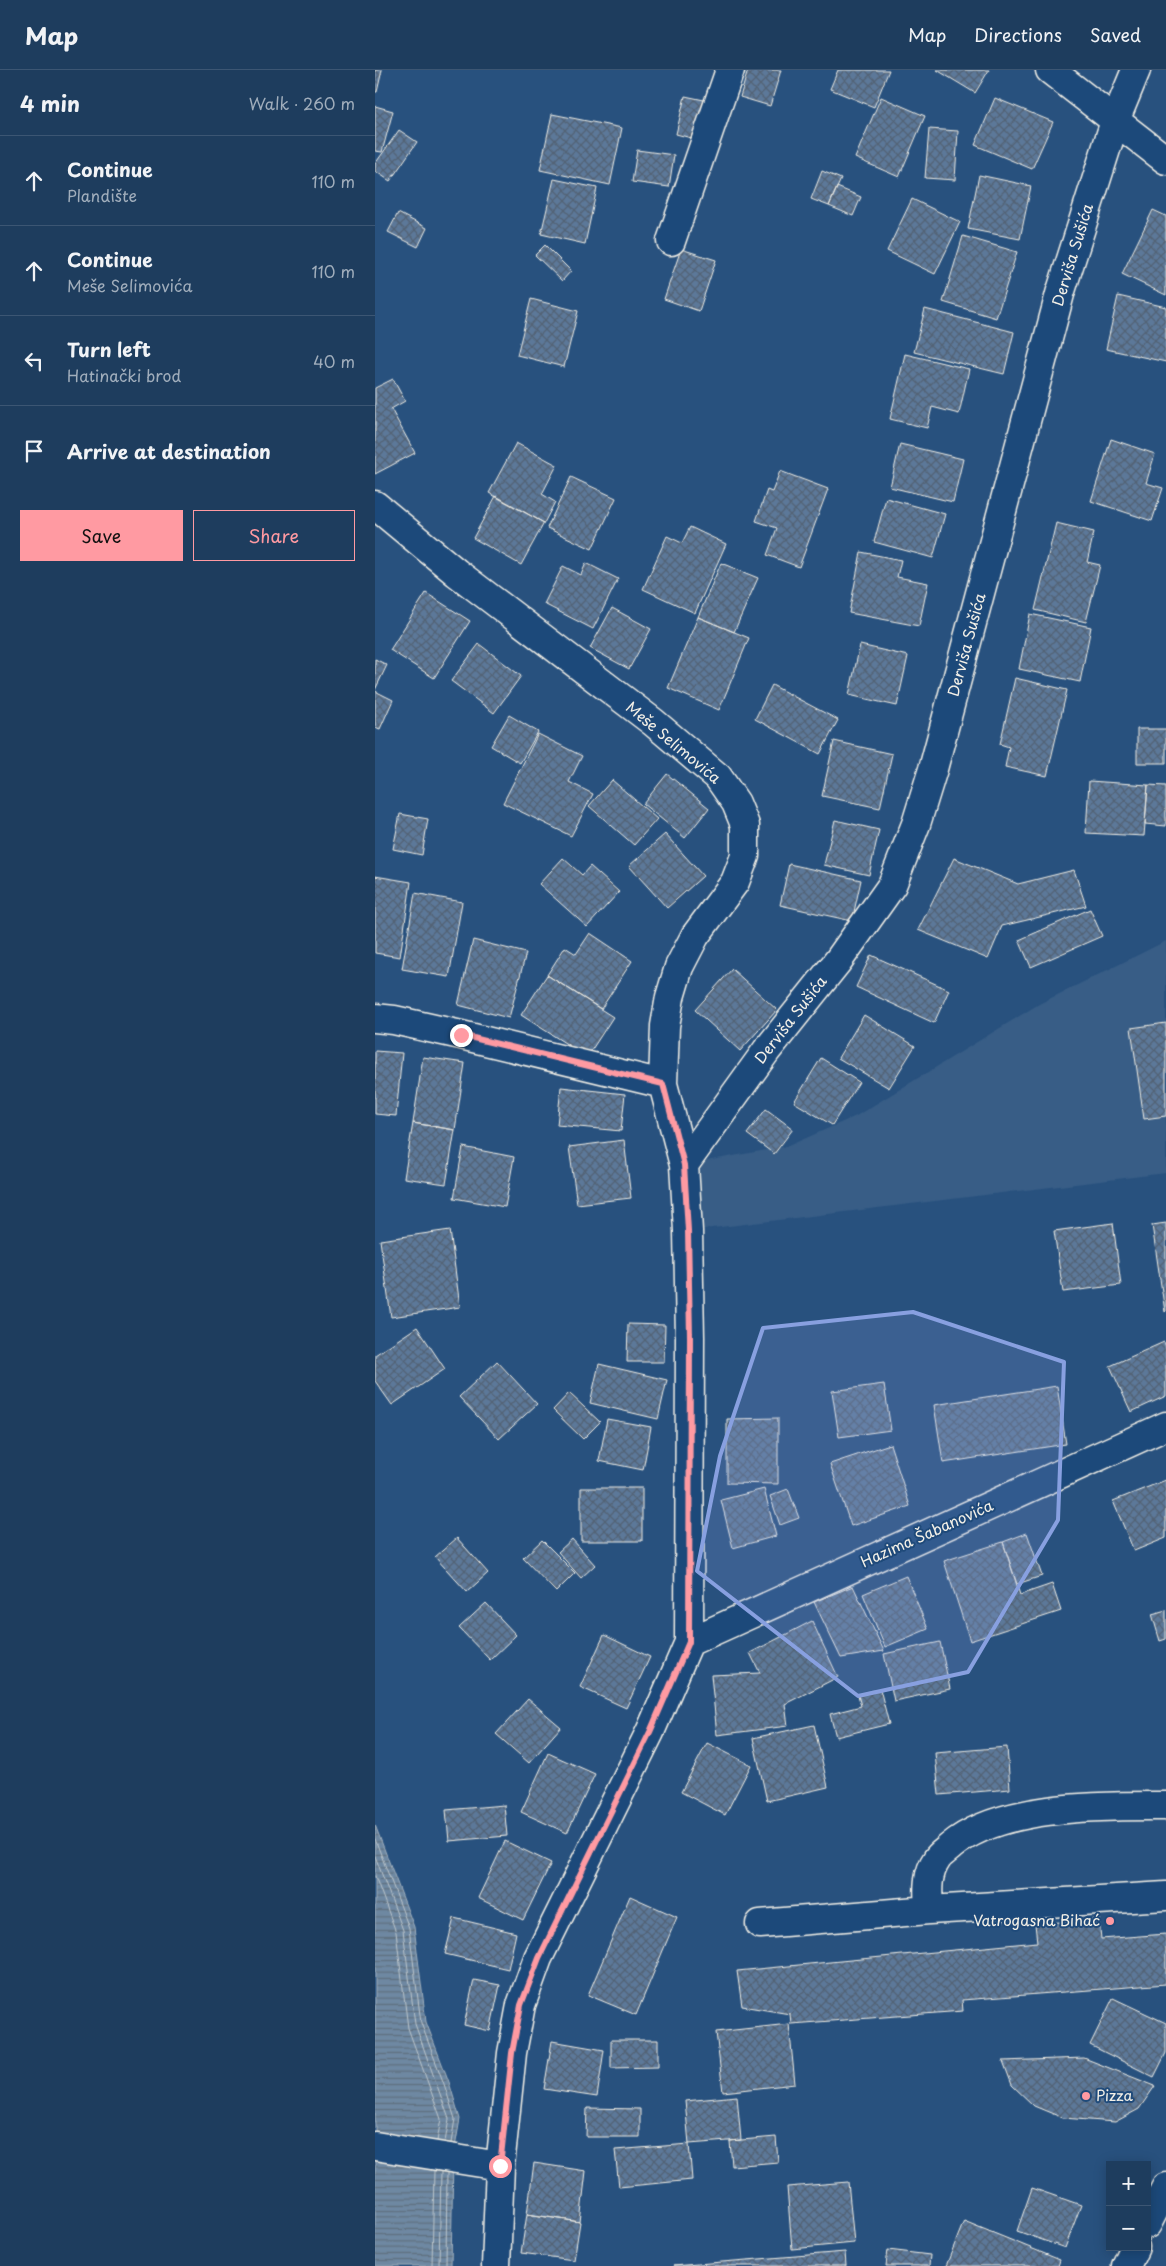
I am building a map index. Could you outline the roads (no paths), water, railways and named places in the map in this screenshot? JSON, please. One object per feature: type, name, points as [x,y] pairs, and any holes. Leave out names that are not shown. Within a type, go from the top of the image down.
[{"type":"street","points":[[671,241],[729,70]]},
{"type":"street","points":[[1050,70],[1166,160]]},
{"type":"street","name":"Derviša Sušića","points":[[684,1165],[767,1050],[838,961],[892,885],[933,769],[1060,294],[1115,121],[1136,70]]},
{"type":"street","name":"Meše Selimovića","points":[[375,505],[457,573],[653,722],[718,777],[736,804],[745,825],[745,856],[735,882],[695,936],[679,967],[670,997],[665,1026],[663,1084],[684,1165],[690,1337],[689,1642]]},
{"type":"street","points":[[375,1018],[394,1020],[461,1035],[663,1084]]},
{"type":"street","name":"Hazima Šabanovića","points":[[689,1642],[1166,1426]]},
{"type":"street","points":[[497,2266],[500,2166],[512,2053],[521,2005],[536,1966],[650,1732],[689,1642]]},
{"type":"street","points":[[929,1910],[927,1882],[937,1858],[961,1838],[1000,1820],[1061,1810],[1166,1806]]},
{"type":"street","points":[[760,1924],[929,1910],[1166,1896]]},
{"type":"street","points":[[375,2146],[500,2166]]},
{"type":"street","points":[[1151,2216],[1166,2187]]},
{"type":"street","points":[[1126,2266],[1133,2251]]},
{"type":"water","points":[[375,1825],[414,1927],[426,2022],[449,2082],[460,2119],[453,2159],[451,2266],[375,2266]]},
{"type":"place","name":"Vatrogasna Bihać","points":[[1110,1921]]},
{"type":"place","name":"Pizza","points":[[1086,2096]]}]
